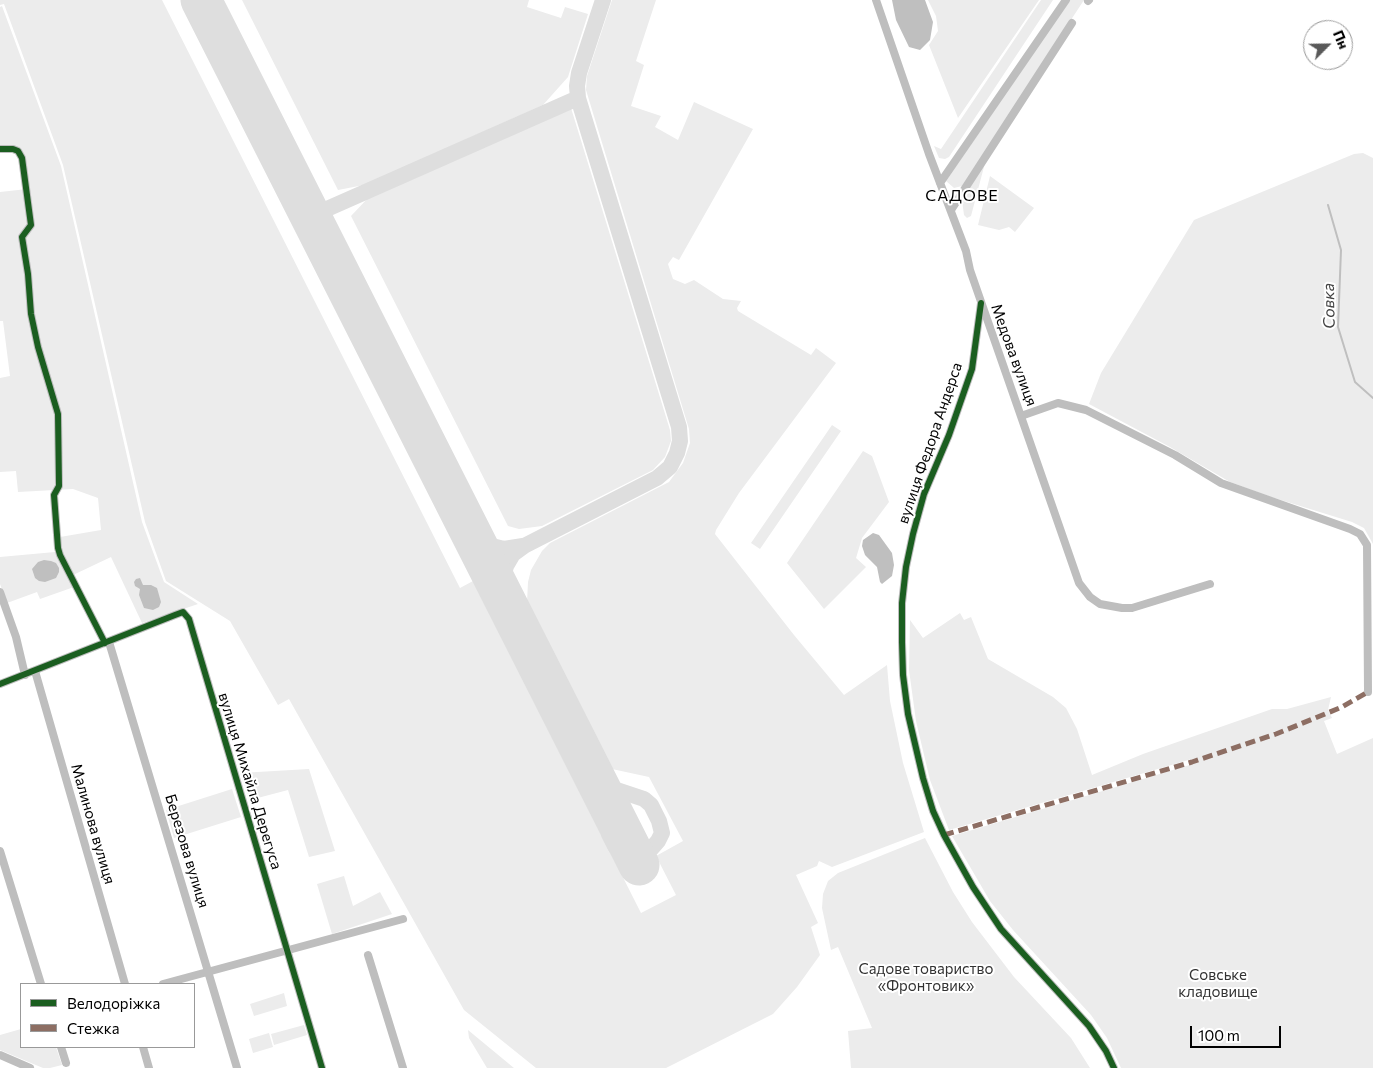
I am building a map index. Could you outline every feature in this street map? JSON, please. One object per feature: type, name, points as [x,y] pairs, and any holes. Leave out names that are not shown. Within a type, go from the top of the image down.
[{"type":"street","name":"Медова вулиця","points":[[876,0],[940,183],[966,251],[981,303],[1079,583],[1090,598],[1100,604],[1122,608],[1132,608],[1210,584]]},
{"type":"street","points":[[940,183],[1066,0]]},
{"type":"street","points":[[951,210],[1072,23]]},
{"type":"street","name":"Березова вулиця","points":[[3,149],[18,151],[22,158],[31,225],[22,237],[28,274],[31,314],[38,347],[58,414],[59,486],[54,494],[58,548],[107,643],[237,1068]]},
{"type":"street","name":"вулиця Федора Андерса","points":[[981,303],[972,368],[950,435],[924,494],[906,567],[902,603],[902,642],[903,675],[908,714],[923,778],[934,811],[944,835],[972,887],[1001,929],[1089,1026],[1106,1051],[1114,1068]]},
{"type":"street","points":[[1022,416],[1058,403],[1086,410],[1176,455],[1221,484],[1350,528],[1360,534],[1367,545],[1368,692]]},
{"type":"street","points":[[0,592],[16,637],[25,675]]},
{"type":"street","name":"вулиця Михайла Дерегуса","points":[[107,643],[183,612],[189,620],[322,1068]]},
{"type":"street","points":[[0,684],[107,643]]},
{"type":"street","name":"Малинова вулиця","points":[[35,671],[125,983]]},
{"type":"street","points":[[0,851],[41,983]]},
{"type":"street","points":[[167,983],[403,918]]},
{"type":"street","points":[[368,956],[403,1068]]},
{"type":"street","points":[[61,1048],[66,1063]]},
{"type":"street","points":[[143,1048],[149,1068]]},
{"type":"street","points":[[0,1055],[30,1068]]},
{"type":"green space","points":[[0,0],[162,0],[460,588],[473,581],[641,913],[676,895],[656,856],[683,841],[649,777],[612,769],[527,602],[531,570],[542,551],[550,543],[669,482],[683,463],[690,443],[689,429],[586,90],[587,76],[612,0],[656,0],[636,61],[644,65],[631,106],[661,116],[655,127],[678,140],[694,102],[753,129],[679,260],[673,257],[668,264],[673,279],[685,284],[694,280],[723,299],[741,301],[737,308],[738,311],[811,355],[816,348],[836,363],[739,493],[715,534],[794,635],[844,695],[887,665],[890,701],[903,763],[924,832],[832,867],[819,861],[817,866],[796,875],[818,923],[811,927],[820,955],[797,987],[773,1014],[666,1068],[536,1068],[464,1010],[289,699],[278,705],[230,621],[166,581],[145,522],[63,165],[4,4],[0,5]]},
{"type":"green space","points":[[242,0],[529,0],[527,7],[561,18],[565,7],[588,14],[568,77],[543,105],[364,185],[338,190]]},
{"type":"green space","points":[[928,0],[1039,0],[958,118],[929,45],[938,31],[936,16]]},
{"type":"green space","points":[[1041,0],[1053,0],[949,157],[945,159],[939,158],[934,146],[941,149]]},
{"type":"green space","points":[[1070,0],[1084,0],[962,186],[954,188],[946,181]]},
{"type":"green space","points":[[2,6],[61,166],[142,522],[164,582],[198,604],[142,623],[111,557],[73,575],[62,555],[60,537],[101,530],[98,498],[73,489],[18,492],[16,471],[0,472],[0,378],[10,376],[3,321],[0,321],[0,192],[27,189],[24,158],[0,147],[0,7]]},
{"type":"green space","points":[[571,108],[670,430],[671,441],[665,457],[653,470],[542,526],[519,529],[508,526],[351,216],[369,197]]},
{"type":"green space","points":[[1363,153],[1373,158],[1373,544],[1364,528],[1352,522],[1230,482],[1170,447],[1089,404],[1101,373],[1194,220],[1354,154]]},
{"type":"green space","points":[[985,163],[971,216],[967,218],[964,215],[963,193]]},
{"type":"green space","points":[[990,176],[1034,208],[1015,232],[1009,227],[999,230],[978,225]]},
{"type":"green space","points":[[832,425],[841,431],[760,549],[751,543]]},
{"type":"green space","points":[[863,451],[872,456],[889,502],[862,538],[856,558],[866,567],[824,609],[787,563]]},
{"type":"green space","points":[[55,552],[74,587],[40,599],[37,592],[7,603],[0,584],[0,557]]},
{"type":"green space","name":"Совське кладовище","points":[[960,613],[964,620],[971,617],[988,659],[1053,697],[1066,708],[1077,729],[1092,775],[1143,754],[1272,709],[1287,709],[1331,697],[1328,710],[1332,718],[1324,721],[1337,754],[1373,738],[1373,1068],[1121,1068],[1107,1038],[1091,1015],[1013,930],[990,901],[952,836],[1193,764],[1192,759],[949,830],[930,780],[916,721],[909,670],[910,620],[923,638]]},
{"type":"green space","points":[[309,769],[335,851],[309,857],[288,790],[250,800],[240,773]]},
{"type":"green space","points":[[232,789],[241,817],[174,838],[166,810]]},
{"type":"green space","name":"Садове товариство «Фронтовик»","points":[[925,838],[953,892],[972,922],[1014,977],[1071,1038],[1090,1068],[851,1068],[848,1031],[872,1028],[838,947],[831,950],[822,908],[823,894],[828,881],[838,873]]},
{"type":"green space","points":[[344,876],[353,906],[380,892],[392,914],[332,934],[317,884]]},
{"type":"green space","points":[[284,993],[287,1006],[254,1016],[250,1004]]},
{"type":"green space","points":[[304,1025],[307,1035],[274,1045],[271,1034]]},
{"type":"green space","points":[[20,1029],[20,1048],[56,1048],[62,1065],[43,1068],[0,1050],[0,1035]]},
{"type":"green space","points":[[468,1030],[514,1068],[487,1068],[469,1038]]},
{"type":"green space","points":[[269,1033],[273,1047],[253,1053],[249,1039]]},
{"type":"shaded area","points":[[892,0],[925,0],[933,22],[930,40],[920,50],[909,47],[896,20]]},
{"type":"shaded area","points":[[873,533],[879,535],[892,553],[894,565],[892,576],[882,584],[877,567],[865,555],[862,546],[863,540]]},
{"type":"shaded area","points":[[44,560],[56,563],[59,568],[56,578],[45,582],[35,578],[32,569],[38,562]]},
{"type":"shaded area","points":[[140,578],[143,585],[151,585],[157,588],[161,602],[159,607],[153,610],[144,608],[139,595],[140,589],[135,586],[134,582]]},
{"type":"waterway","name":"Совка","points":[[1328,205],[1341,250],[1338,327],[1355,382],[1373,398]]},
{"type":"taxiway","points":[[511,613],[504,597],[502,582],[506,566],[513,554],[524,546],[657,478],[670,467],[677,453],[680,441],[679,427],[578,98],[579,73],[603,0]]},
{"type":"taxiway","points":[[311,216],[578,98]]},
{"type":"taxiway","points":[[467,525],[474,534],[488,545],[504,549],[523,546]]},
{"type":"taxiway","points":[[590,769],[608,787],[644,799],[651,805],[659,821],[662,833],[651,849],[643,855],[632,856],[622,853],[615,846],[609,834],[610,815],[607,802]]},
{"type":"runway","points":[[201,0],[639,865]]},
{"type":"marked path","points":[[944,835],[1192,762],[1276,734],[1342,707],[1368,692]]},
{"type":"cycle path","points":[[0,149],[18,151],[22,158],[31,225],[22,237],[28,274],[31,314],[38,347],[58,414],[59,486],[54,495],[58,548],[105,643]]},
{"type":"cycle path","points":[[981,303],[972,369],[949,435],[924,494],[906,567],[902,603],[902,642],[903,675],[908,714],[933,811],[973,887],[1001,929],[1089,1026],[1106,1051],[1114,1068]]},
{"type":"cycle path","points":[[0,684],[183,612],[189,619],[322,1068]]},
{"type":"district","name":"САДОВЕ","points":[[962,196]]}]
